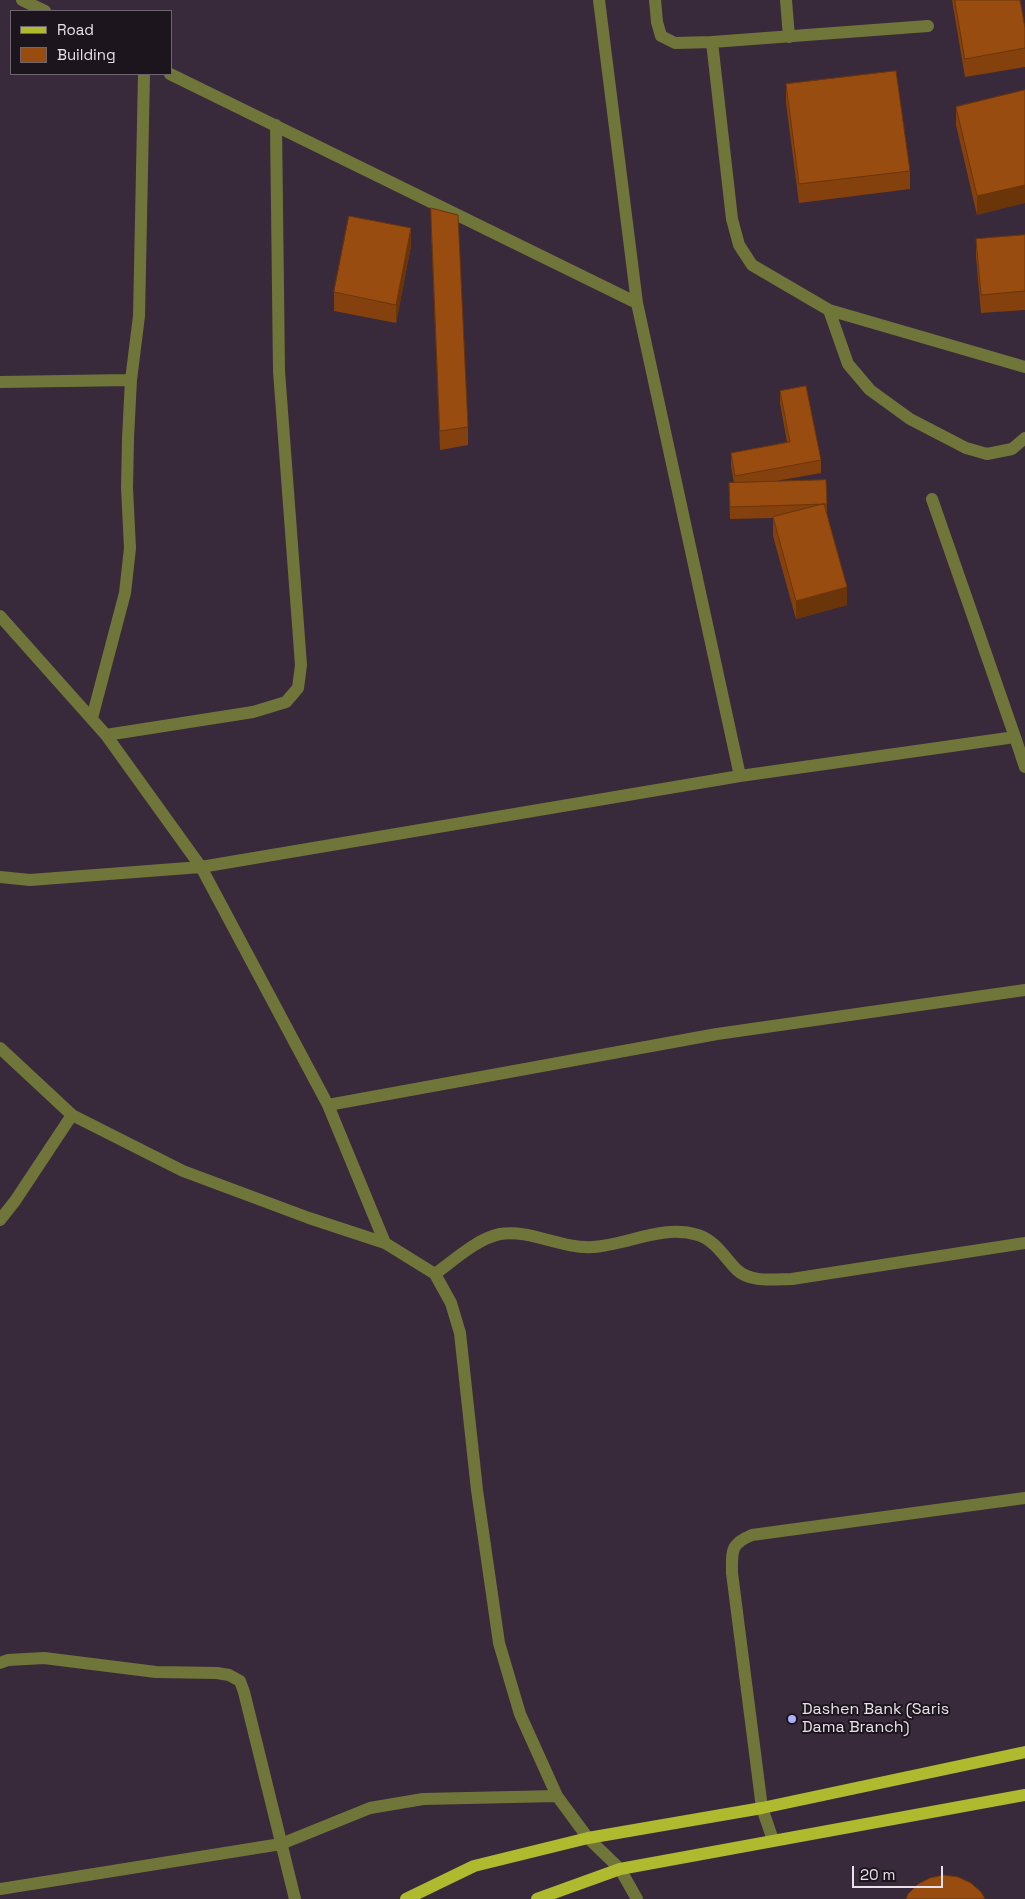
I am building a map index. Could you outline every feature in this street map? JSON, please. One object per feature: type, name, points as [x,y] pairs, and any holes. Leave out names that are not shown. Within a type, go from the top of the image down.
[{"type":"main road","points":[[406,1899],[474,1866],[588,1838],[762,1808],[1025,1752]]},
{"type":"main road","points":[[537,1899],[620,1869],[1025,1795]]},
{"type":"street","points":[[22,0],[43,10]]},
{"type":"street","points":[[599,0],[637,303],[740,776]]},
{"type":"street","points":[[655,0],[657,22],[661,36],[675,43],[789,37],[928,26]]},
{"type":"street","points":[[786,0],[789,37]]},
{"type":"street","points":[[712,42],[732,219],[739,245],[752,265],[829,310],[1025,367]]},
{"type":"street","points":[[92,718],[125,593],[130,548],[127,488],[131,380],[139,316],[144,75]]},
{"type":"street","points":[[172,75],[637,303]]},
{"type":"street","points":[[106,735],[253,712],[286,702],[298,688],[301,665],[279,371],[276,125]]},
{"type":"street","points":[[829,310],[848,364],[870,390],[910,419],[966,448],[987,454],[1012,449],[1025,438]]},
{"type":"street","points":[[0,382],[131,380]]},
{"type":"street","points":[[932,499],[1025,767]]},
{"type":"street","points":[[0,616],[106,735],[201,867],[328,1105],[385,1243]]},
{"type":"street","points":[[0,877],[30,880],[201,867],[740,776],[1015,736]]},
{"type":"street","points":[[328,1105],[717,1034],[1025,990]]},
{"type":"street","points":[[0,1048],[72,1115],[183,1171],[308,1218],[385,1243],[435,1274],[451,1303],[460,1333],[477,1490],[499,1643],[520,1714],[557,1796],[588,1838],[620,1869],[637,1899]]},
{"type":"street","points":[[0,1220],[15,1202],[72,1115]]},
{"type":"street","points":[[435,1274],[478,1244],[499,1234],[523,1234],[553,1242],[592,1247],[646,1235],[673,1232],[699,1235],[722,1251],[738,1271],[760,1280],[792,1279],[1025,1243]]},
{"type":"street","points":[[773,1840],[762,1808],[732,1573],[732,1551],[739,1540],[752,1535],[1025,1498]]},
{"type":"street","points":[[0,1663],[8,1660],[44,1658],[156,1672],[216,1674],[229,1676],[240,1681],[294,1899]]},
{"type":"street","points":[[0,1889],[281,1844],[370,1808],[423,1799],[557,1796]]},
{"type":"building","points":[[955,0],[1020,0],[1025,28],[1025,48],[965,59]]},
{"type":"building","points":[[896,71],[910,171],[799,184],[786,84]]},
{"type":"building","points":[[1025,90],[1025,185],[977,196],[956,107]]},
{"type":"building","points":[[431,208],[458,215],[468,427],[440,431]]},
{"type":"building","points":[[349,216],[411,228],[396,305],[334,292]]},
{"type":"building","points":[[1025,235],[1025,291],[981,295],[976,239]]},
{"type":"building","points":[[806,386],[821,460],[735,476],[731,453],[790,442],[780,391]]},
{"type":"building","points":[[826,480],[827,504],[730,507],[729,483]]},
{"type":"building","points":[[824,504],[847,587],[796,601],[773,517]]},
{"type":"building","points":[[944,1875],[958,1877],[971,1883],[981,1892],[985,1899],[906,1899],[908,1894],[918,1884],[930,1878]]},
{"type":"place","name":"Dashen Bank (Saris Dama Branch)","points":[[792,1719]]}]
